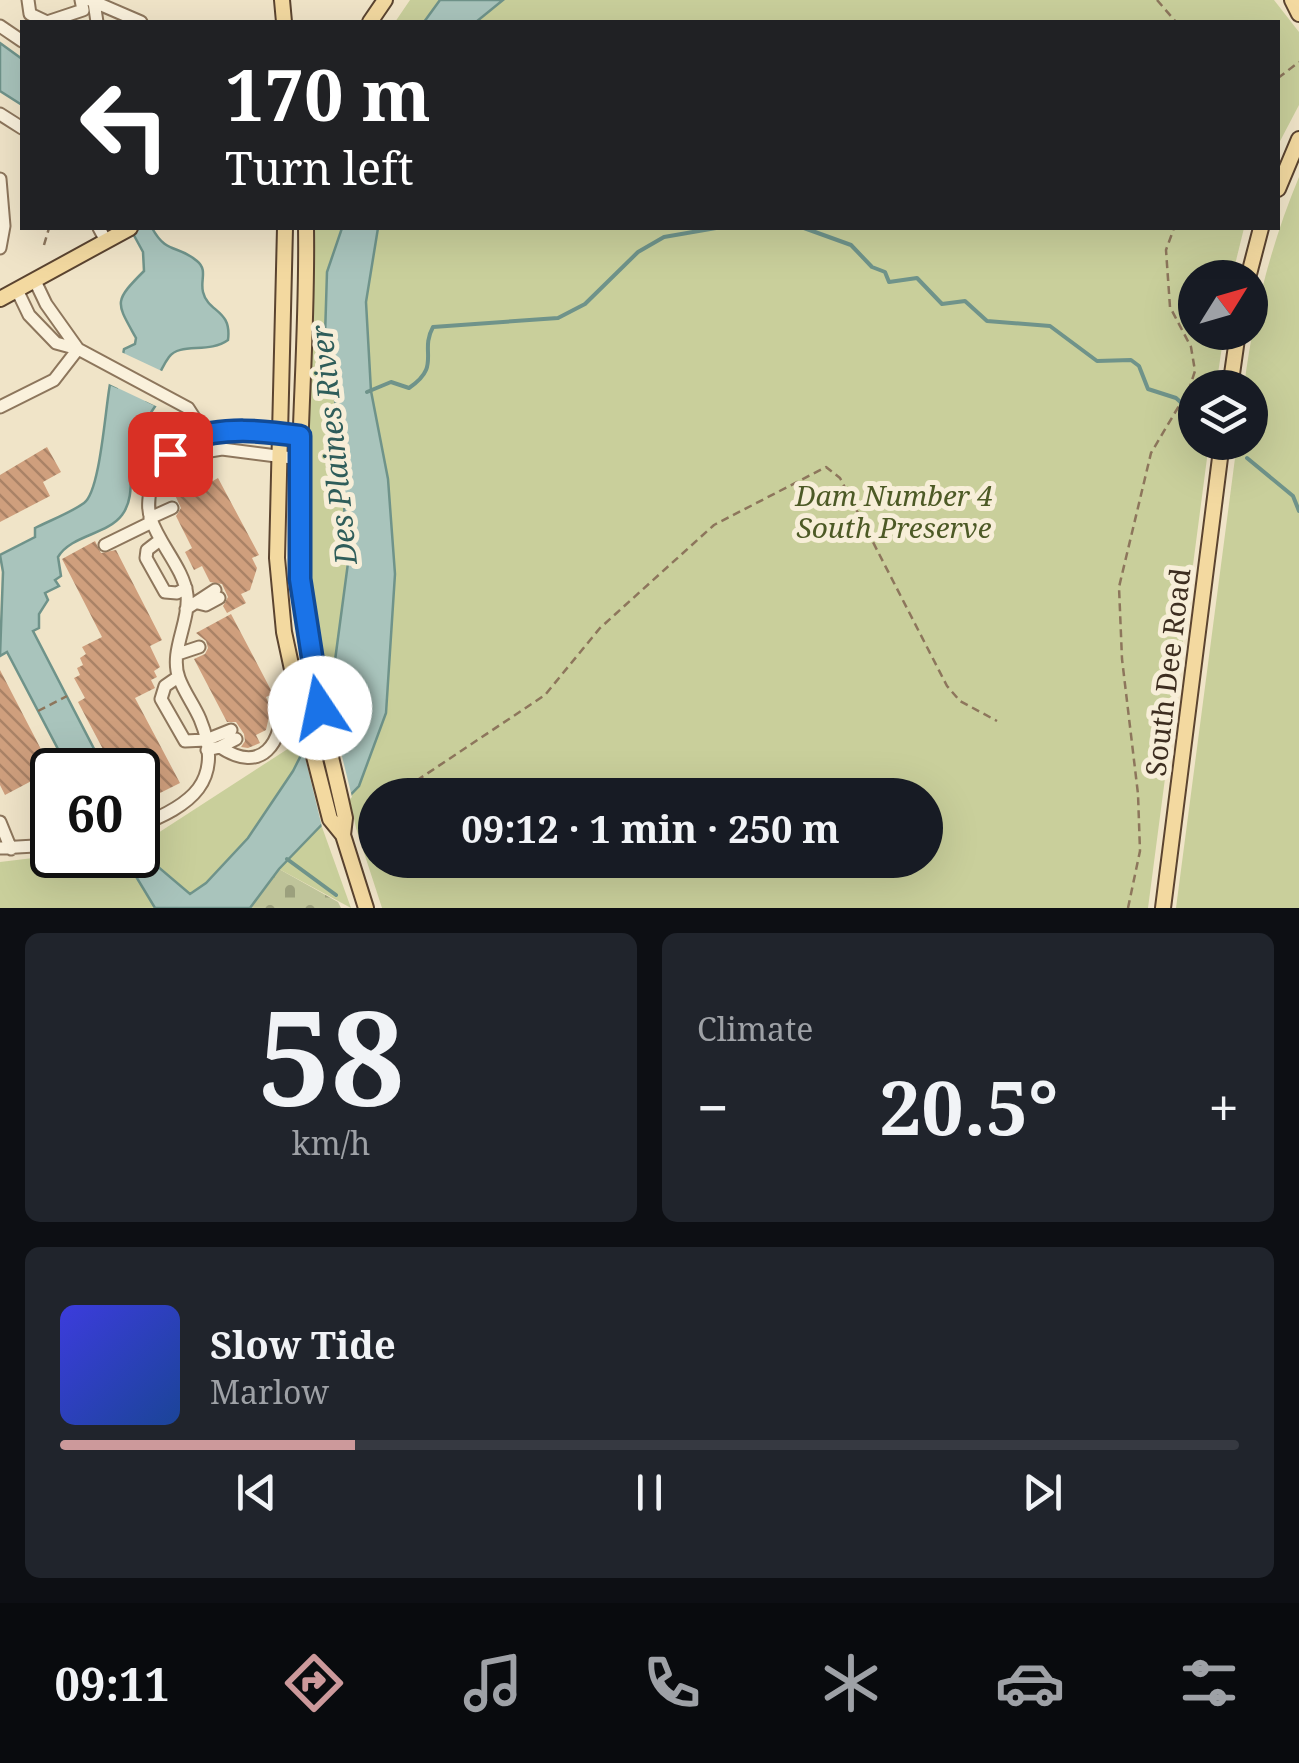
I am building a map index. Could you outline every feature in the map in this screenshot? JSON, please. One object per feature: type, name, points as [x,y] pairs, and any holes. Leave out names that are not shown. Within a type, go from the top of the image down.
[{"type":"main road","points":[[1292,0],[1299,14]]},
{"type":"main road","points":[[1280,184],[1299,139]]},
{"type":"main road","points":[[285,230],[277,558],[284,632],[299,696],[330,819],[342,835]]},
{"type":"main road","points":[[306,230],[300,579],[320,708],[342,806],[342,835],[366,908]]},
{"type":"main road","points":[[1253,260],[1260,230]]},
{"type":"main road","points":[[0,299],[34,281],[102,234]]},
{"type":"main road","name":"South Dee Road","points":[[1163,908],[1220,460]]},
{"type":"street","points":[[28,0],[30,14],[43,20]]},
{"type":"street","points":[[51,20],[87,3],[135,20]]},
{"type":"street","points":[[0,179],[4,226],[0,248]]},
{"type":"street","points":[[34,281],[78,349]]},
{"type":"street","points":[[17,290],[29,315],[56,343],[78,349],[188,408],[206,452]]},
{"type":"street","points":[[0,410],[54,380],[78,349]]},
{"type":"street","points":[[160,818],[194,798],[211,746],[178,677],[178,654],[192,606],[151,520],[148,502],[152,474],[189,440],[248,431],[300,436]]},
{"type":"street","points":[[150,490],[198,453],[222,449],[300,458]]},
{"type":"street","points":[[105,545],[172,508]]},
{"type":"street","points":[[160,540],[147,550],[146,558],[165,592],[177,593],[186,588]]},
{"type":"street","points":[[192,606],[206,605],[217,594]]},
{"type":"street","points":[[178,654],[199,647]]},
{"type":"street","points":[[178,677],[164,686],[162,699],[185,740],[243,758],[253,759],[273,746],[282,722],[282,702],[299,696]]},
{"type":"street","points":[[211,746],[234,735]]},
{"type":"street","points":[[0,822],[5,849],[30,847]]},
{"type":"path","points":[[1158,0],[1174,20]]},
{"type":"path","points":[[44,245],[48,230]]},
{"type":"path","points":[[1128,908],[1140,852],[1119,587],[1151,452],[1195,371],[1191,347],[1170,307],[1166,250],[1173,230]]},
{"type":"path","points":[[420,778],[544,695],[600,628],[714,525],[826,467],[840,478],[947,686],[960,701],[997,722]]},
{"type":"path","points":[[38,711],[66,696]]},
{"type":"green space","points":[[410,0],[1274,0],[1299,32],[1299,105],[1280,141],[1280,20],[396,20]]},
{"type":"green space","points":[[1299,177],[1299,908],[1176,908],[1235,460],[1268,460],[1268,370],[1247,370],[1250,350],[1268,350],[1268,269]]},
{"type":"green space","name":"Dam Number 4 South Preserve","points":[[313,230],[1244,230],[1236,260],[1178,260],[1178,350],[1221,350],[1219,370],[1178,370],[1178,460],[1207,460],[1148,908],[382,908],[372,878],[943,878],[943,778],[358,778],[358,834],[319,663],[308,583],[306,506]]},
{"type":"green space","points":[[300,741],[322,827],[351,908],[240,848],[206,883],[168,908],[0,908],[0,862],[30,858],[30,878],[160,878],[160,832]]},
{"type":"green space","points":[[279,869],[338,902],[341,908],[250,908]]},
{"type":"water","points":[[440,0],[503,0],[478,20],[425,20]]},
{"type":"water","points":[[0,43],[20,58],[20,104],[0,91]]},
{"type":"water","points":[[131,230],[154,230],[168,246],[200,264],[203,292],[226,322],[228,340],[180,350],[169,357],[147,401],[156,405],[134,447],[126,508],[115,522],[71,544],[58,557],[61,576],[55,580],[59,586],[45,593],[48,600],[39,614],[39,628],[33,631],[94,748],[57,748],[7,652],[0,656],[0,555],[35,537],[35,528],[79,507],[90,496],[110,384],[117,387],[124,349],[135,344],[136,338],[121,303],[127,289],[144,271],[143,252]]},
{"type":"water","points":[[341,230],[378,230],[366,302],[371,391],[388,479],[395,574],[386,713],[362,778],[358,778],[358,787],[279,869],[250,908],[155,908],[137,878],[160,878],[160,869],[190,894],[206,883],[248,838],[293,771],[330,698],[348,563],[338,419],[325,336],[327,272]]},
{"type":"pier","points":[[119,351],[166,373],[154,399],[160,402],[160,408],[105,382],[113,380]]},
{"type":"pier","points":[[328,699],[352,797],[322,827],[302,744]]},
{"type":"building","points":[[47,447],[61,472],[43,482],[50,496],[0,522],[0,475]]},
{"type":"building","points":[[207,475],[211,482],[218,478],[259,555],[252,558],[257,568],[250,590],[241,594],[246,603],[227,613],[223,606],[228,597],[222,584],[210,582],[202,566],[194,570],[185,552],[192,548],[176,516],[181,508],[174,493]]},
{"type":"building","points":[[95,541],[101,553],[116,550],[162,640],[150,646],[160,667],[154,671],[157,677],[151,680],[155,688],[135,698],[180,783],[160,793],[160,748],[102,748],[78,702],[85,698],[74,678],[80,675],[77,668],[83,665],[80,658],[86,654],[82,647],[102,637],[62,559]]},
{"type":"building","points":[[231,614],[273,694],[266,697],[271,708],[266,730],[256,735],[260,743],[248,748],[241,747],[244,734],[236,722],[227,722],[194,659],[208,648],[196,633]]},
{"type":"building","points":[[0,670],[40,748],[30,748],[30,782],[5,795],[0,785]]},
{"type":"waterway","points":[[367,392],[391,382],[409,388],[419,380],[427,366],[433,327],[558,318],[585,304],[638,252],[664,237],[704,230]]},
{"type":"waterway","points":[[810,230],[851,245],[872,267],[885,272],[889,282],[917,278],[942,304],[965,301],[987,321],[1050,326],[1097,361],[1131,360],[1139,366],[1148,389],[1178,400]]},
{"type":"waterway","points":[[1249,460],[1293,496],[1299,511]]},
{"type":"waterway","points":[[287,859],[336,895]]},
{"type":"route","points":[[170,454],[189,440],[216,435],[248,431],[300,436],[300,579],[320,708]]},
{"type":"water label","name":"Des Plaines River","points":[[333,445]]}]
